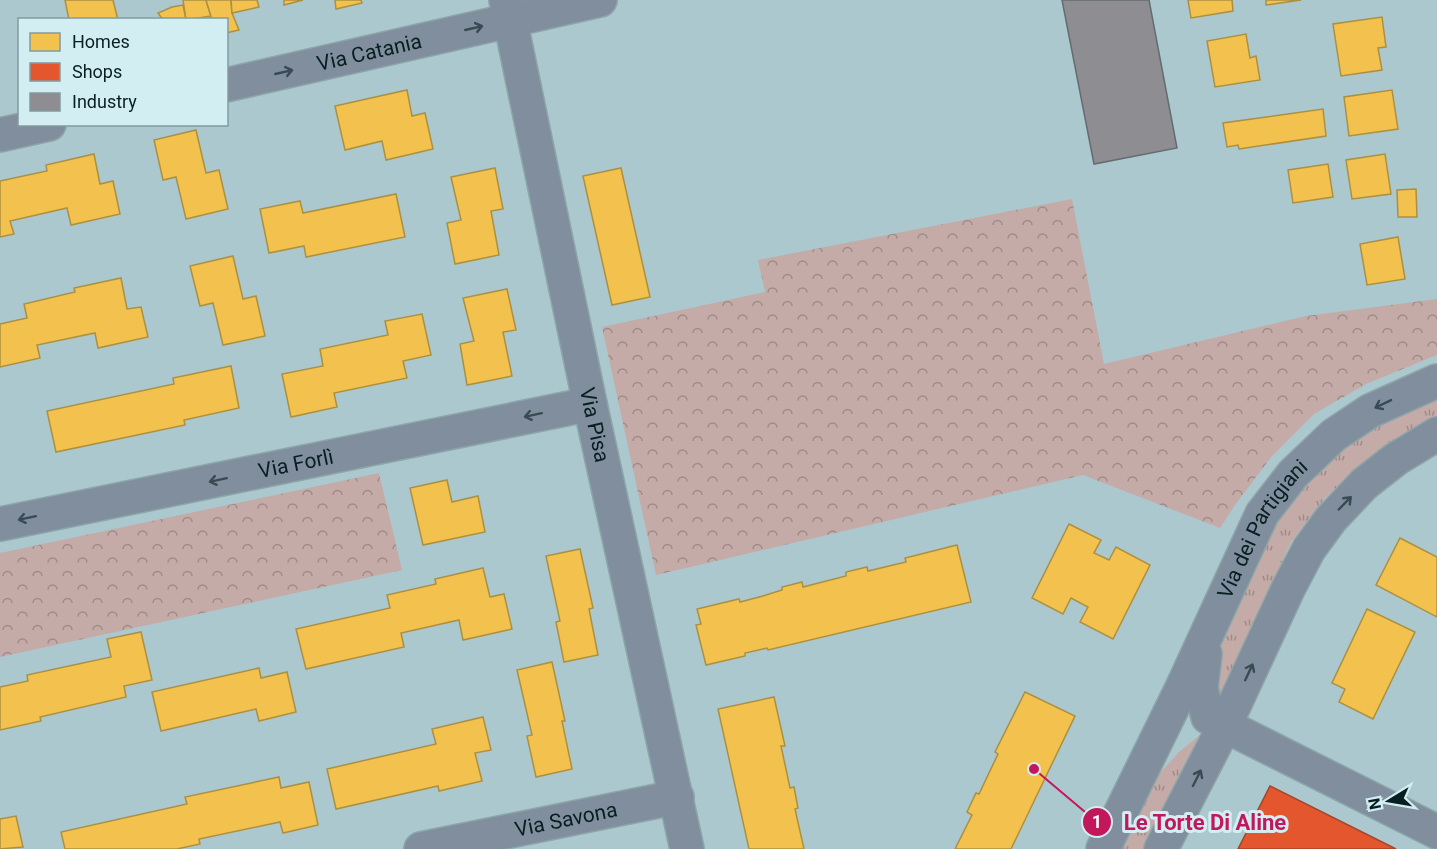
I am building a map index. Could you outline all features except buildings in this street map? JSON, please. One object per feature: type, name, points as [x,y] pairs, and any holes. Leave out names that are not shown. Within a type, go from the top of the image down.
[{"type":"street","name":"Via Catania","points":[[228,84],[509,10],[600,0]]},
{"type":"street","name":"Via Pisa","points":[[509,10],[590,404],[687,849]]},
{"type":"street","points":[[0,135],[40,126]]},
{"type":"street","name":"Via dei Partigiani","points":[[1103,849],[1209,631],[1262,514],[1293,474],[1334,435],[1370,411],[1437,381]]},
{"type":"street","name":"Via Forlì","points":[[0,524],[590,404]]},
{"type":"street","points":[[1161,849],[1217,721],[1309,549],[1331,519],[1364,484],[1388,465],[1437,434]]},
{"type":"street","points":[[1209,631],[1201,688],[1217,721],[1437,832]]},
{"type":"street","points":[[1158,738],[1217,721]]},
{"type":"street","name":"Via Savona","points":[[421,849],[676,797]]},
{"type":"green space","points":[[1072,199],[1104,364],[1306,316],[1437,299],[1437,355],[1366,384],[1314,414],[1272,456],[1220,528],[1083,475],[656,575],[602,327],[765,292],[758,260]]},
{"type":"green space","points":[[1437,396],[1437,417],[1410,430],[1369,458],[1326,497],[1291,542],[1217,702],[1218,652],[1275,522],[1306,483],[1353,440],[1405,409]]},
{"type":"green space","points":[[379,473],[402,570],[0,657],[0,553]]},
{"type":"green space","points":[[1205,731],[1146,849],[1122,849],[1160,773],[1179,752]]},
{"type":"place","name":"Le Torte Di Aline","points":[[1034,769]]}]
